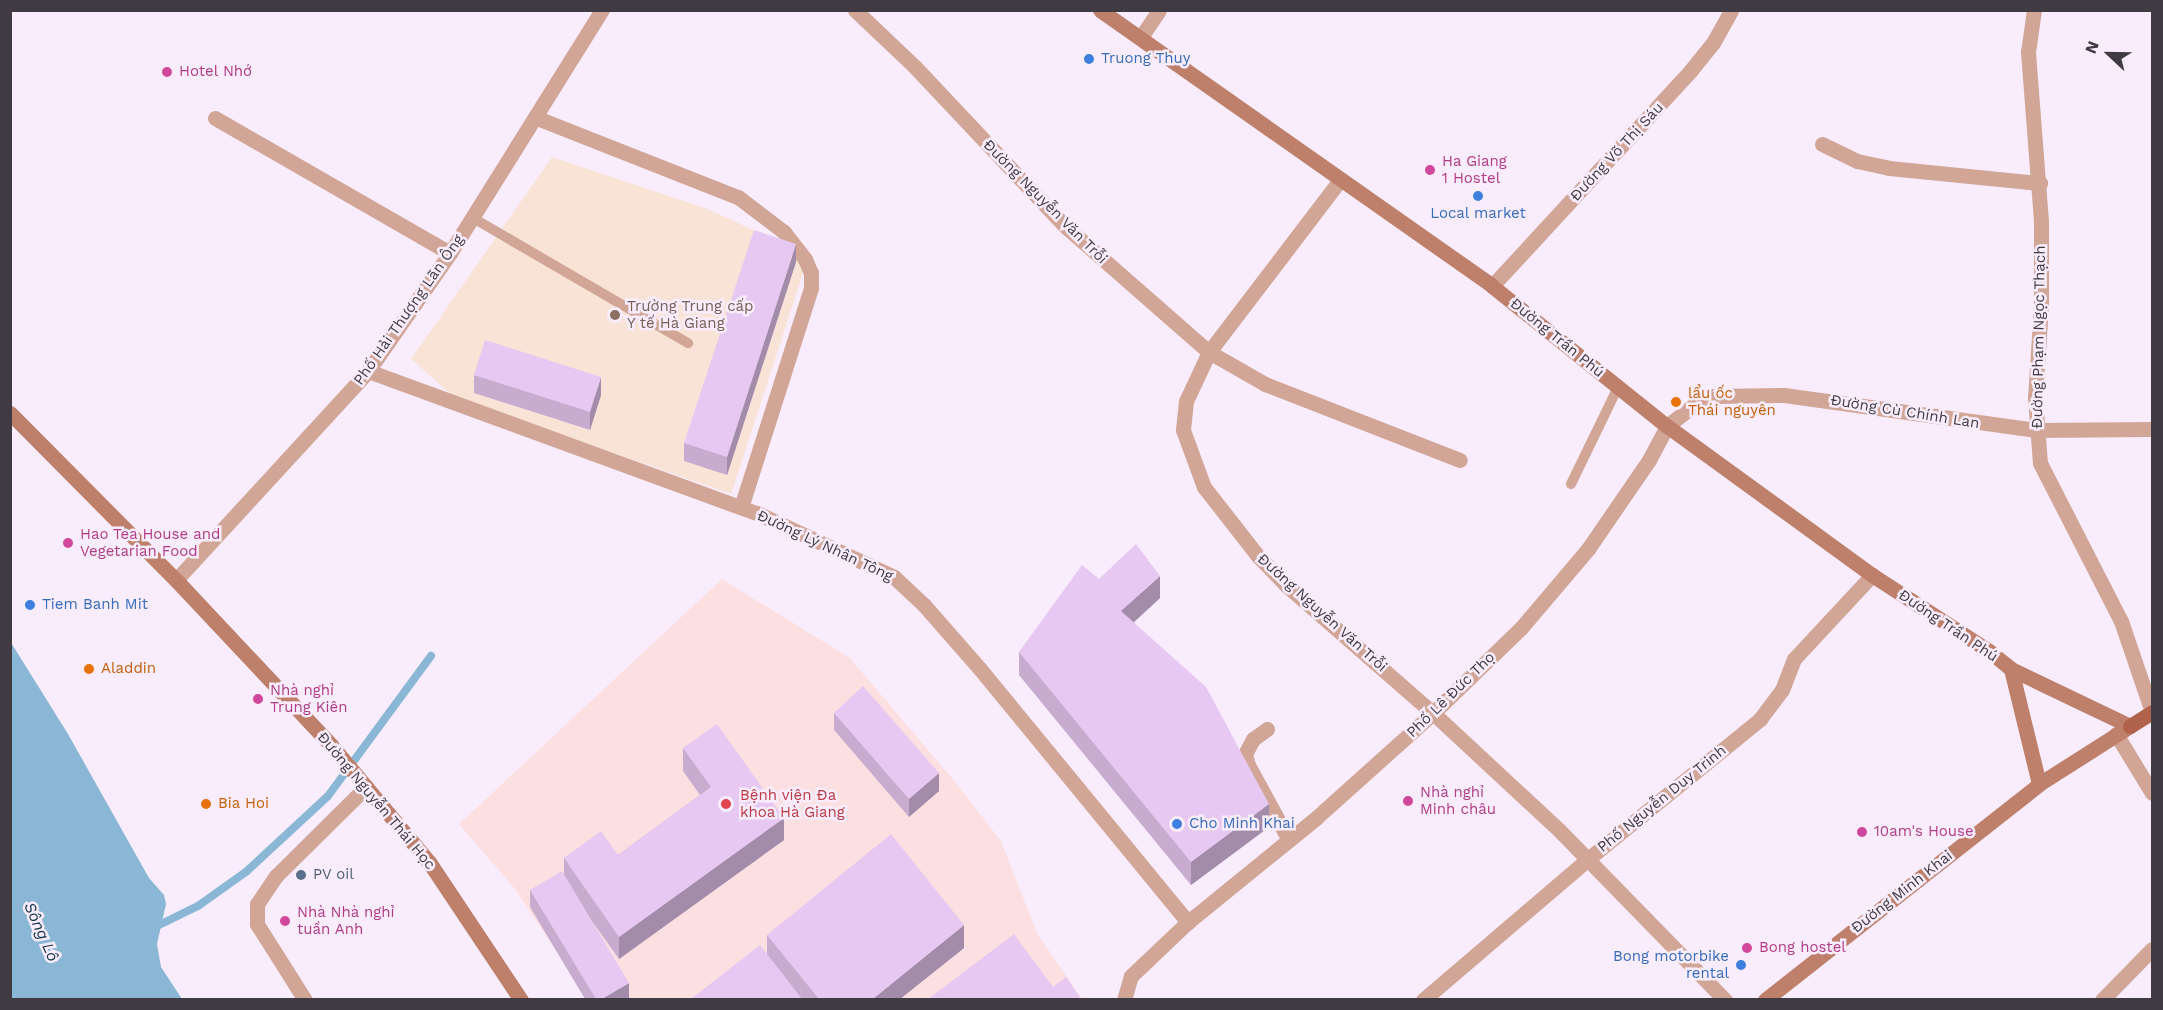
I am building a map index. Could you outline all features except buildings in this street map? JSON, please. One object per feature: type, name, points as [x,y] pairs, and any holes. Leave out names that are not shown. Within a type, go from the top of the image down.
[{"type":"main road","name":"Đường Trần Phú","points":[[1100,10],[1492,286],[1667,426],[1872,575],[1989,651],[2011,669],[2130,726]]},
{"type":"main road","name":"Đường Nguyễn Thái Học","points":[[10,413],[176,580],[331,745],[429,862],[521,999]]},
{"type":"main road","name":"Đường Trần Phú","points":[[2011,669],[2040,784]]},
{"type":"main road","points":[[2130,726],[2152,712]]},
{"type":"main road","name":"Đường Minh Khai","points":[[1765,999],[2040,784],[2130,726]]},
{"type":"street","name":"Phố Hải Thượng Lãn Ông","points":[[176,580],[368,371],[473,218],[602,10]]},
{"type":"street","name":"Đường Nguyễn Văn Trỗi","points":[[855,10],[915,67],[1065,226],[1209,352],[1186,400],[1183,430],[1204,487],[1245,540],[1285,584],[1433,713],[1588,859],[1725,999]]},
{"type":"street","points":[[1141,37],[1159,10]]},
{"type":"street","name":"Đường Võ Thị Sáu","points":[[1492,286],[1691,70],[1713,43],[1731,10]]},
{"type":"street","name":"Đường Phạm Ngọc Thạch","points":[[2034,10],[2028,52],[2040,183],[2041,305],[2035,397],[2035,430],[2040,463],[2121,621],[2152,712]]},
{"type":"street","points":[[214,118],[450,253]]},
{"type":"street","points":[[537,118],[738,198],[758,210],[784,232],[805,259],[811,273],[811,288],[741,507]]},
{"type":"street","points":[[1822,144],[1857,160],[1889,168],[2040,183]]},
{"type":"street","points":[[1340,180],[1209,352],[1265,384],[1460,459]]},
{"type":"street","name":"Đường Lý Nhân Tông","points":[[368,371],[741,507],[894,577],[908,589],[980,669],[1188,922]]},
{"type":"street","name":"Đường Cù Chính Lan","points":[[1667,426],[1698,402],[1714,396],[1784,395],[2035,430],[2152,429]]},
{"type":"street","name":"Phố Lê Đức Thọ","points":[[1188,922],[1289,840],[1433,713],[1521,628],[1588,549],[1649,460],[1667,426]]},
{"type":"street","name":"Phố Nguyễn Duy Trinh","points":[[1423,999],[1588,859],[1760,719],[1775,702],[1794,659],[1872,575]]},
{"type":"street","points":[[1267,729],[1253,739],[1245,754],[1248,765],[1289,840]]},
{"type":"street","points":[[2116,734],[2152,793]]},
{"type":"street","points":[[305,999],[257,924],[257,904],[261,894],[276,876],[364,784]]},
{"type":"street","points":[[1124,999],[1131,976],[1188,922]]},
{"type":"street","points":[[2102,999],[2152,949]]},
{"type":"lane","points":[[473,218],[688,343]]},
{"type":"lane","points":[[1571,484],[1618,387]]},
{"type":"shaded area","name":"Trường Trung cấp Y tế Hà Giang","points":[[552,157],[708,209],[792,248],[804,270],[731,494],[454,397],[411,359]]},
{"type":"shaded area","name":"Bệnh viện Đa khoa Hà Giang","points":[[722,579],[850,658],[956,783],[1001,841],[1037,933],[1082,999],[588,999],[515,889],[459,824]]},
{"type":"water","name":"Sông Lô","points":[[10,641],[68,734],[149,878],[164,895],[166,904],[157,944],[161,967],[182,999],[11,999]]},
{"type":"waterway","points":[[155,927],[198,906],[247,871],[328,796],[431,656]]},
{"type":"place","name":"Truong Thuy","points":[[1089,59]]},
{"type":"place","name":"Hotel Nhớ","points":[[167,72]]},
{"type":"place","name":"Ha Giang 1 Hostel","points":[[1430,170]]},
{"type":"place","name":"Local market","points":[[1478,196]]},
{"type":"place","name":"Trường Trung cấp Y tế Hà Giang","points":[[615,315]]},
{"type":"place","name":"lẩu ốc Thái nguyên","points":[[1676,402]]},
{"type":"place","name":"Hao Tea House and Vegetarian Food","points":[[68,543]]},
{"type":"place","name":"Tiem Banh Mit","points":[[30,605]]},
{"type":"place","name":"Aladdin","points":[[89,669]]},
{"type":"place","name":"Nhà nghỉ Trung Kiên","points":[[258,699]]},
{"type":"place","name":"Nhà nghỉ Minh châu","points":[[1408,801]]},
{"type":"place","name":"Bia Hoi","points":[[206,804]]},
{"type":"place","name":"Bệnh viện Đa khoa Hà Giang","points":[[726,804]]},
{"type":"place","name":"Cho Minh Khai","points":[[1177,824]]},
{"type":"place","name":"10am's House","points":[[1862,832]]},
{"type":"place","name":"PV oil","points":[[301,875]]},
{"type":"place","name":"Nhà Nhà nghỉ tuần Anh","points":[[285,921]]},
{"type":"place","name":"Bong hostel","points":[[1747,948]]},
{"type":"place","name":"Bong motorbike rental","points":[[1741,965]]}]
